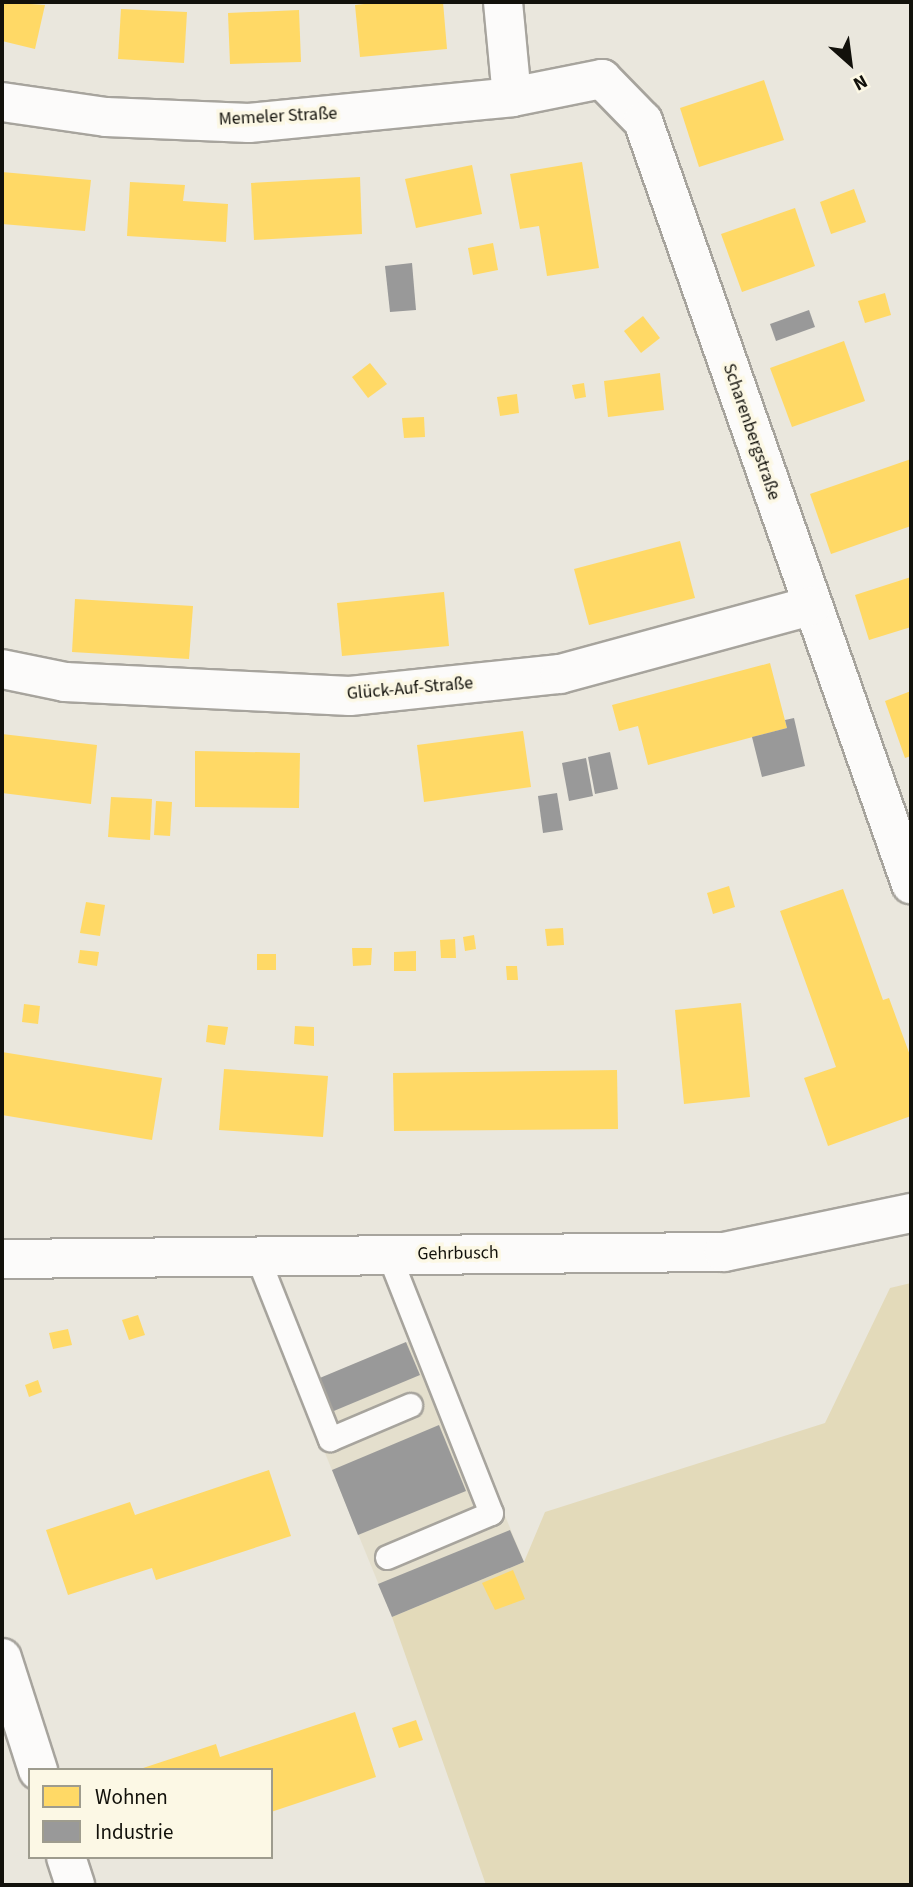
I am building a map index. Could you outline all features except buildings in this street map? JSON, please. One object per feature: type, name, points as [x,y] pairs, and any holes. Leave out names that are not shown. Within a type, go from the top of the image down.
[{"type":"street","points":[[503,2],[512,97]]},
{"type":"street","name":"Scharenbergstraße","points":[[512,97],[602,79],[643,121],[811,606],[911,884]]},
{"type":"street","name":"Memeler Straße","points":[[2,103],[106,117],[249,123],[512,97]]},
{"type":"street","name":"Glück-Auf-Straße","points":[[2,669],[65,682],[350,696],[560,674],[811,606]]},
{"type":"street","name":"Gehrbusch","points":[[2,1259],[724,1252],[911,1213]]},
{"type":"street","points":[[2,1658],[37,1768]]},
{"type":"street","points":[[67,1859],[75,1885]]},
{"type":"lane","points":[[257,1255],[330,1439],[410,1405]]},
{"type":"lane","points":[[387,1557],[491,1513],[389,1255]]},
{"type":"shaded area","points":[[911,1283],[911,1885],[486,1885],[392,1617],[524,1562],[545,1512],[825,1423],[890,1288]]},
{"type":"shaded area","points":[[430,1333],[524,1562],[392,1617],[298,1387]]}]
